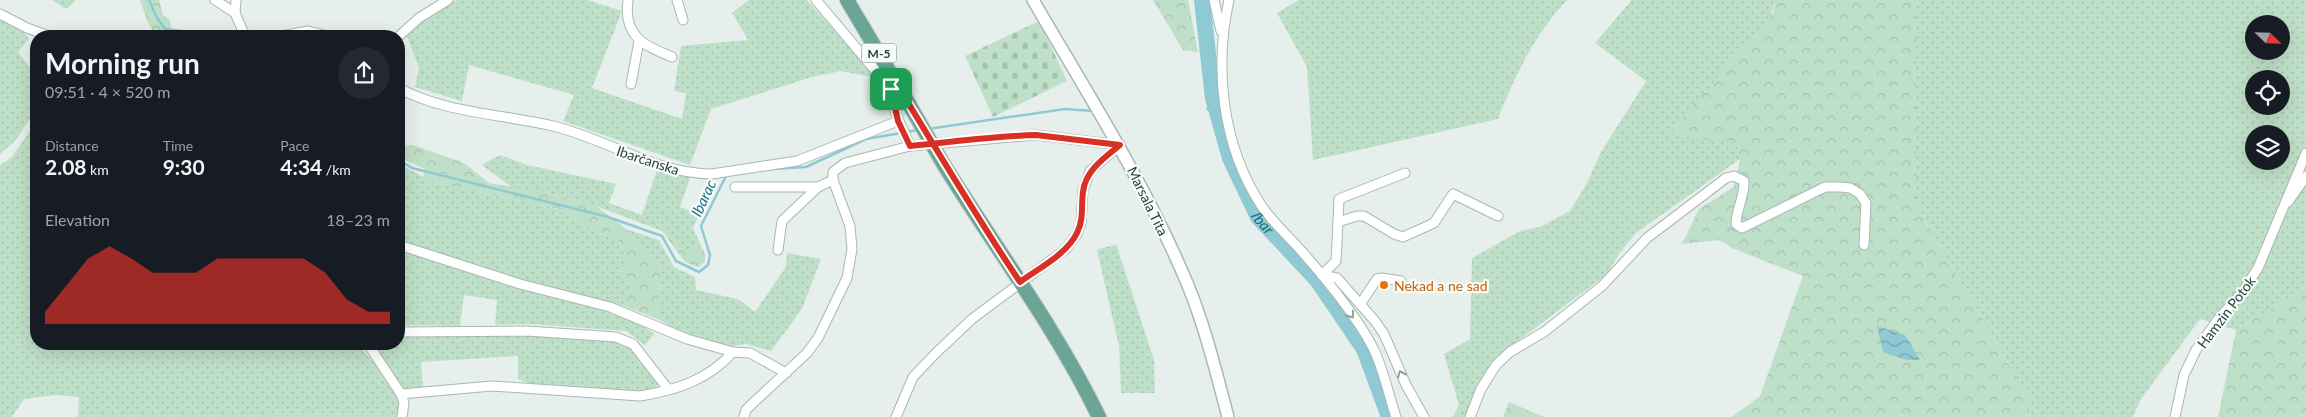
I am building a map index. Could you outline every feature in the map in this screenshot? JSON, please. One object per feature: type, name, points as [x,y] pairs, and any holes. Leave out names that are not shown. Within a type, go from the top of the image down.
[{"type":"main road","name":"M-5","points":[[847,0],[894,87],[910,106],[944,164],[1069,358],[1100,417]]},
{"type":"street","points":[[215,0],[235,13]]},
{"type":"street","points":[[236,0],[235,13],[242,30]]},
{"type":"street","points":[[405,31],[419,18],[448,0]]},
{"type":"street","points":[[628,0],[627,16],[630,28],[640,41],[672,57]]},
{"type":"street","points":[[677,0],[683,20]]},
{"type":"street","points":[[816,0],[894,87],[900,125],[909,142]]},
{"type":"street","name":"Marsala Tita","points":[[1033,0],[1120,145],[1150,202],[1188,285],[1228,417]]},
{"type":"street","points":[[1214,0],[1222,36],[1226,115],[1232,139],[1244,171],[1261,205],[1322,275],[1374,352],[1396,417]]},
{"type":"street","points":[[1222,36],[1229,0]]},
{"type":"street","points":[[0,14],[32,30]]},
{"type":"street","points":[[631,84],[640,41]]},
{"type":"street","name":"Ibarčanska","points":[[405,90],[432,101],[554,126],[648,161],[680,171],[699,174],[712,174],[796,161],[900,125]]},
{"type":"street","points":[[744,417],[746,410],[807,353],[818,338],[847,278],[852,248],[850,226],[833,180],[833,172],[845,163],[909,142],[1036,135],[1120,145]]},
{"type":"street","points":[[896,417],[913,377],[972,319],[1066,249],[1077,234],[1083,215],[1083,190],[1090,171],[1120,145]]},
{"type":"street","name":"Hamzin Potok","points":[[2175,417],[2184,375],[2196,350],[2252,278],[2262,259],[2276,221],[2306,153]]},
{"type":"street","points":[[1322,275],[1332,266],[1337,257],[1339,199],[1404,173]]},
{"type":"street","points":[[1470,417],[1481,389],[1496,365],[1510,352],[1544,332],[1602,286],[1647,238],[1726,178],[1734,176],[1744,181],[1736,218],[1736,224],[1742,228],[1826,187],[1850,188],[1860,194],[1866,203],[1864,245]]},
{"type":"street","points":[[2276,221],[2306,176]]},
{"type":"street","points":[[778,250],[782,221],[818,187],[833,180]]},
{"type":"street","points":[[735,187],[818,187]]},
{"type":"street","points":[[1338,222],[1357,216],[1364,216],[1394,234],[1404,237],[1434,223],[1453,194],[1498,216]]},
{"type":"street","points":[[405,247],[520,284],[610,307],[687,339],[734,352],[750,353],[786,373]]},
{"type":"street","points":[[1322,275],[1338,278],[1361,303],[1384,334],[1406,385],[1424,417]]},
{"type":"street","points":[[1361,303],[1377,279],[1400,281]]},
{"type":"street","points":[[405,332],[527,331],[616,337],[632,344],[668,389]]},
{"type":"street","points":[[372,350],[401,394],[404,403],[402,417]]},
{"type":"street","points":[[401,394],[492,386],[640,396],[701,379],[720,368],[734,352]]},
{"type":"green space","points":[[52,0],[76,0],[66,9]]},
{"type":"green space","points":[[140,0],[159,0],[163,15],[170,20],[171,30],[152,30]]},
{"type":"green space","points":[[456,0],[587,0],[622,11],[592,88],[682,119],[686,93],[674,91],[681,46],[748,40],[732,13],[749,0],[807,0],[878,78],[840,71],[812,77],[711,109],[690,165],[563,121],[574,95],[469,65],[462,101],[415,87],[419,68],[407,36],[425,16]]},
{"type":"green space","points":[[1153,0],[1188,0],[1198,52],[1183,50]]},
{"type":"green space","points":[[1299,0],[1567,0],[1545,27],[1527,56],[1511,87],[1498,119],[1313,160],[1307,67],[1277,13]]},
{"type":"green space","points":[[1632,0],[1775,0],[1737,143],[1740,159],[1636,233],[1619,254],[1606,275],[1507,349],[1483,386],[1472,417],[1453,417],[1459,405],[1444,354],[1470,339],[1472,258],[1520,231],[1540,227],[1570,211],[1586,185],[1601,152],[1646,81],[1595,43]]},
{"type":"green space","points":[[1775,0],[1916,0],[1916,205],[2030,401],[2029,417],[1732,417],[1760,396],[1803,276],[1732,248],[1720,240],[1682,244],[1699,209],[1734,187],[1740,159],[1737,143],[1668,135],[1773,13]]},
{"type":"green space","points":[[1916,0],[2306,0],[2306,287],[2236,330],[2200,319],[2141,399],[2133,417],[2029,417],[2030,401],[1916,205]]},
{"type":"green space","points":[[0,16],[19,26],[29,39],[18,52],[30,67],[30,119],[15,141],[0,154]]},
{"type":"green space","points":[[1039,21],[1067,81],[993,117],[965,56]]},
{"type":"green space","points":[[30,131],[30,350],[363,350],[401,394],[400,414],[272,413],[272,417],[78,417],[79,397],[56,395],[24,399],[12,417],[0,417],[0,165],[12,157]]},
{"type":"green space","points":[[413,145],[464,163],[489,183],[548,193],[596,206],[626,229],[661,266],[658,319],[623,306],[631,284],[620,270],[626,257],[618,240],[594,231],[558,209],[422,180],[425,169],[405,160],[405,146]]},
{"type":"green space","points":[[500,155],[527,165],[616,184],[609,203],[642,215],[659,164],[691,175],[680,207],[699,214],[693,228],[699,241],[694,250],[684,251],[662,231],[596,206],[548,193],[513,188],[482,165]]},
{"type":"green space","points":[[405,167],[423,177],[422,180],[558,209],[594,231],[618,240],[626,257],[620,270],[631,284],[623,306],[535,283],[405,243]]},
{"type":"green space","points":[[626,229],[659,240],[674,267],[695,277],[696,290],[738,299],[755,312],[786,267],[787,253],[821,259],[802,309],[771,351],[746,344],[731,346],[688,336],[658,319],[661,266]]},
{"type":"green space","points":[[662,231],[684,251],[694,250],[699,241],[705,254],[705,262],[698,267],[685,262]]},
{"type":"green space","points":[[1116,244],[1154,360],[1155,393],[1121,393],[1119,346],[1097,250]]},
{"type":"green space","points":[[405,250],[627,314],[654,334],[645,345],[626,331],[528,324],[495,325],[497,300],[464,295],[460,326],[405,325]]},
{"type":"green space","points":[[2306,287],[2306,417],[2218,417],[2236,330]]},
{"type":"green space","points":[[405,334],[528,334],[621,341],[639,354],[658,385],[654,391],[643,392],[528,383],[518,379],[518,356],[421,362],[423,391],[407,393],[376,355],[380,350],[405,350]]},
{"type":"green space","points":[[1509,402],[1544,417],[1503,417]]},
{"type":"green space","points":[[271,413],[400,414],[398,417],[272,417]]},
{"type":"water","points":[[1877,326],[1905,335],[1920,360],[1906,360],[1883,352]]},
{"type":"waterway","name":"Ibarac","points":[[149,0],[157,18],[165,29],[174,30]]},
{"type":"waterway","name":"Ibar","points":[[1202,0],[1213,98],[1230,158],[1258,217],[1317,280],[1364,349],[1389,417]]},
{"type":"waterway","name":"Ibarac","points":[[1207,109],[1215,107]]},
{"type":"waterway","name":"Ibarac","points":[[928,129],[1065,109],[1093,111]]},
{"type":"waterway","name":"Ibarac","points":[[906,132],[918,130]]},
{"type":"waterway","name":"Ibarac","points":[[773,169],[806,167],[866,139],[901,133]]},
{"type":"waterway","name":"Ibarac","points":[[405,164],[412,168],[608,217],[662,236],[676,261],[699,272],[708,265],[710,255],[701,226],[728,175]]},
{"type":"place","name":"Nekad a ne sad","points":[[1384,285]]},
{"type":"route","points":[[891,89],[894,109],[910,146],[949,142],[991,139],[1022,135],[1120,145],[1090,171],[1083,190],[1081,224],[1077,234],[1066,249],[1020,282],[978,220],[944,164],[910,106],[898,86],[891,89]]}]
